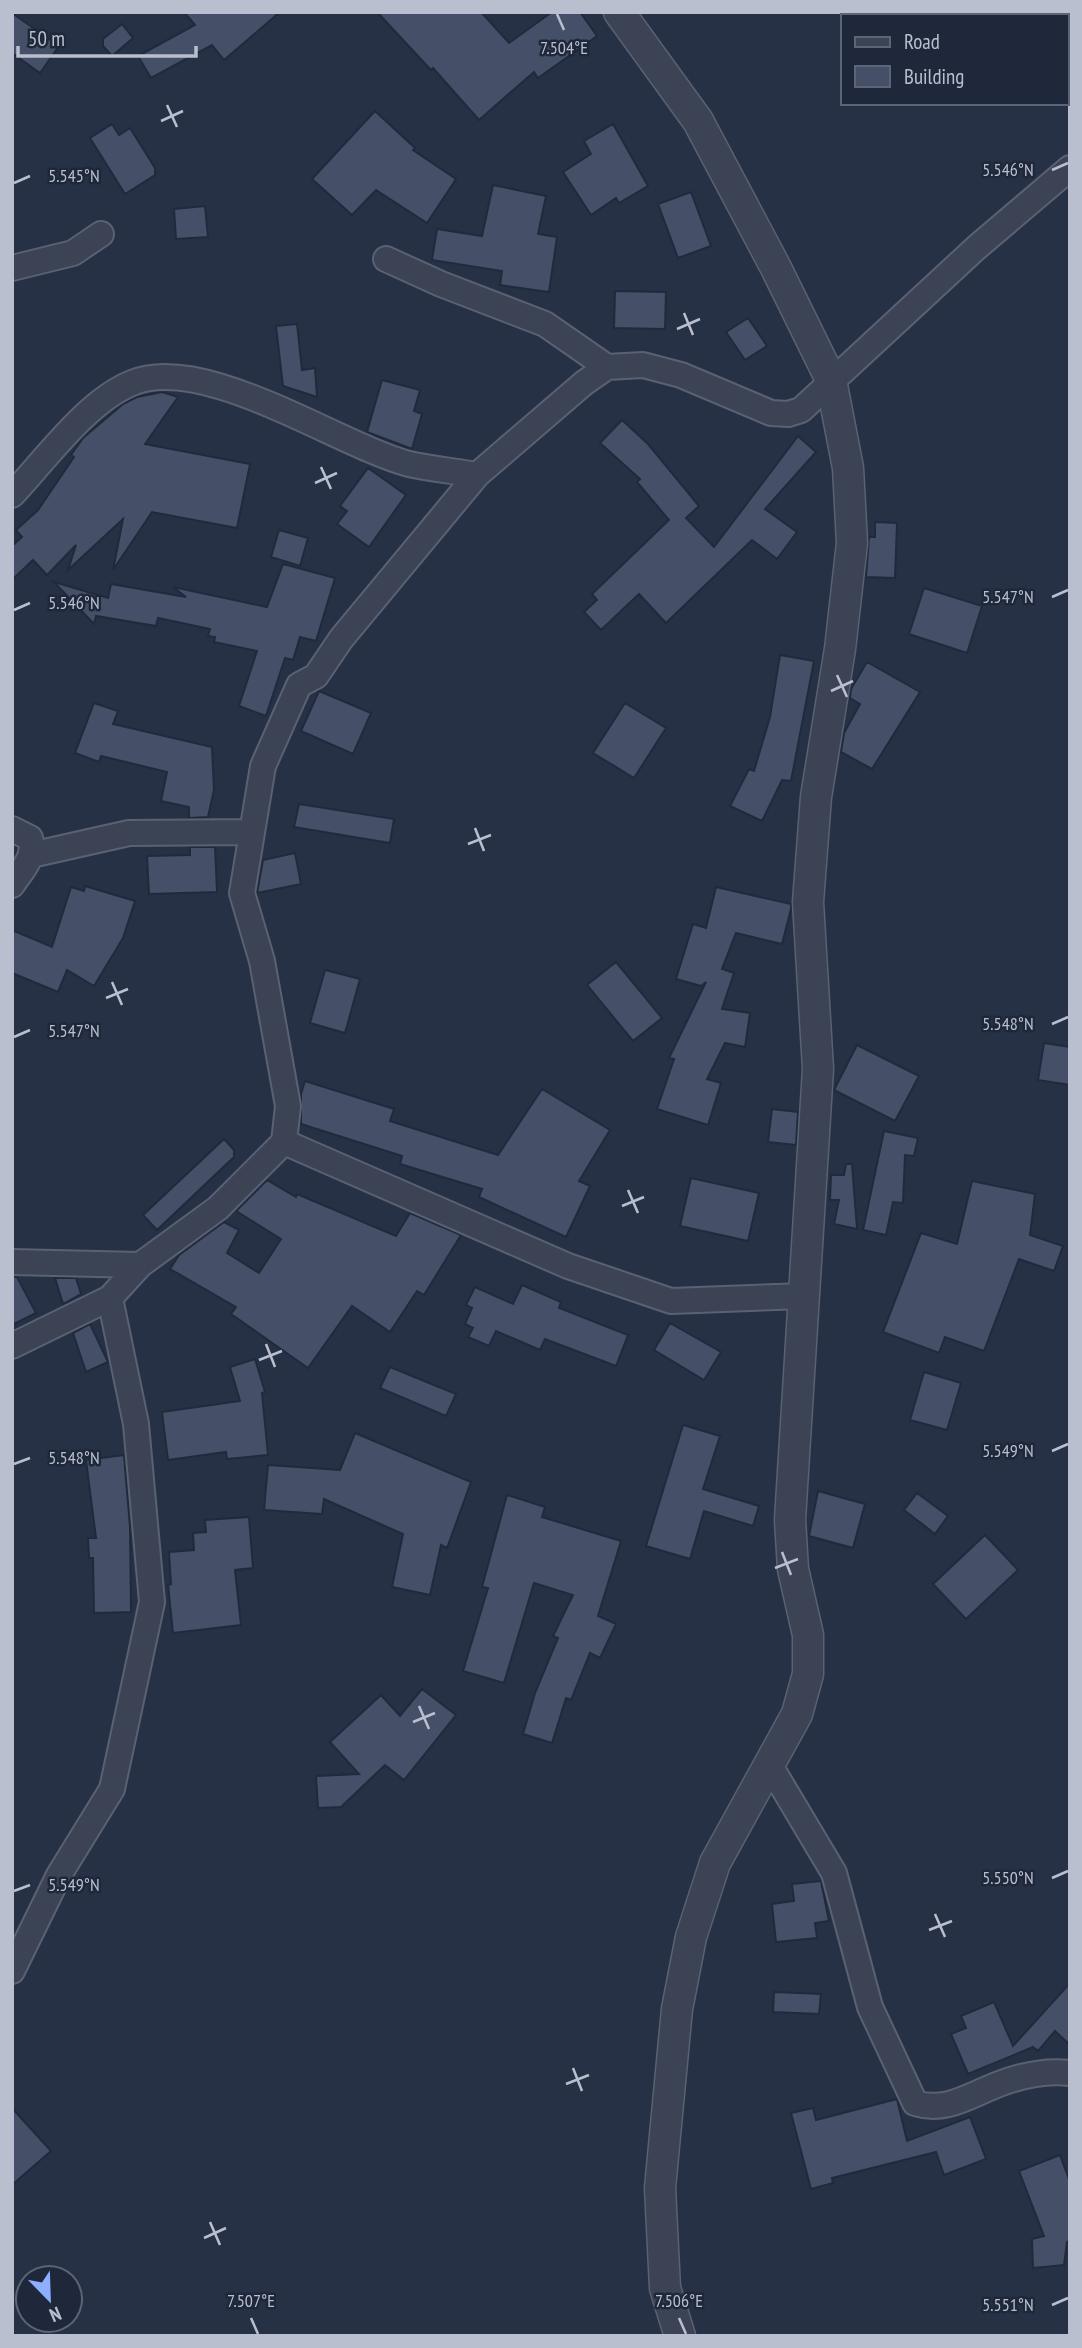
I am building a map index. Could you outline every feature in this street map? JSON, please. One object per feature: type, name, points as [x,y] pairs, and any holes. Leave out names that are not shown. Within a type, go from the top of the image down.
[{"type":"street","points":[[619,12],[698,121],[776,268],[831,380],[848,468],[852,543],[840,649],[816,797],[808,902],[818,1069],[790,1520],[793,1569],[808,1635],[808,1674],[797,1714],[715,1863],[691,1937],[677,2009],[660,2188],[665,2288],[680,2336]]},
{"type":"street","points":[[12,1346],[110,1298],[140,1265],[218,1208],[284,1142],[288,1106],[262,961],[242,893],[263,766],[299,685],[316,676],[341,639],[477,475],[584,383],[607,367],[643,365],[681,375],[771,413],[788,414],[801,410],[831,380],[1070,168]]},
{"type":"street","points":[[12,268],[73,253],[101,234]]},
{"type":"street","points":[[386,259],[441,284],[545,324],[607,367]]},
{"type":"street","points":[[12,495],[92,409],[132,382],[174,377],[224,387],[408,463],[477,475]]},
{"type":"street","points":[[12,829],[30,838],[31,855],[12,885]]},
{"type":"street","points":[[31,855],[129,834],[250,832]]},
{"type":"street","points":[[284,1142],[568,1266],[671,1301],[805,1296]]},
{"type":"street","points":[[12,1262],[140,1265]]},
{"type":"street","points":[[12,1971],[59,1875],[112,1789],[152,1602],[136,1424],[110,1298]]},
{"type":"street","points":[[769,1764],[834,1873],[870,2007],[915,2103],[944,2107],[1001,2083],[1055,2071],[1070,2073]]},
{"type":"building","points":[[184,12],[280,12],[224,60],[212,45],[151,78],[138,56],[195,25]]},
{"type":"building","points":[[377,12],[481,12],[509,43],[552,12],[580,12],[597,36],[538,78],[534,72],[479,120],[433,68],[431,70]]},
{"type":"building","points":[[12,13],[59,46],[40,73],[12,53]]},
{"type":"building","points":[[122,24],[133,38],[112,56],[103,46],[103,39]]},
{"type":"building","points":[[375,111],[415,148],[413,150],[456,179],[427,223],[376,190],[352,215],[312,179]]},
{"type":"building","points":[[112,124],[119,135],[130,128],[155,168],[155,175],[125,194],[90,138]]},
{"type":"building","points":[[613,124],[648,186],[619,203],[616,198],[591,215],[563,172],[591,154],[584,141]]},
{"type":"building","points":[[493,185],[546,196],[538,234],[557,237],[549,292],[500,285],[502,271],[432,260],[437,229],[482,236]]},
{"type":"building","points":[[691,192],[711,246],[678,258],[658,204]]},
{"type":"building","points":[[205,206],[208,237],[176,239],[174,209]]},
{"type":"building","points":[[615,291],[666,292],[665,329],[614,328]]},
{"type":"building","points":[[748,318],[767,346],[745,360],[726,332]]},
{"type":"building","points":[[297,324],[302,370],[315,368],[317,397],[283,386],[276,326]]},
{"type":"building","points":[[382,380],[420,390],[414,411],[422,414],[412,449],[367,432]]},
{"type":"building","points":[[162,392],[178,397],[145,444],[250,464],[237,528],[152,512],[113,570],[123,519],[68,570],[76,545],[47,575],[33,560],[12,580],[12,546],[22,537],[16,530],[38,510],[74,457],[71,455],[83,438],[123,404],[137,397]]},
{"type":"building","points":[[622,420],[648,444],[699,506],[686,518],[714,547],[798,436],[816,452],[765,509],[797,532],[777,559],[752,540],[666,623],[639,594],[601,630],[584,612],[597,600],[592,594],[669,520],[637,482],[640,479],[600,443]]},
{"type":"building","points":[[368,468],[406,495],[369,547],[337,524],[347,511],[340,506]]},
{"type":"building","points":[[875,522],[897,523],[895,578],[866,577],[869,537],[875,537]]},
{"type":"building","points":[[279,530],[308,538],[300,566],[271,557]]},
{"type":"building","points":[[283,564],[335,578],[316,641],[300,637],[293,660],[285,658],[266,716],[239,706],[257,651],[214,642],[215,637],[208,636],[210,629],[158,618],[156,626],[96,616],[94,624],[54,582],[108,598],[111,584],[186,597],[173,587],[267,607]]},
{"type":"building","points":[[924,588],[982,606],[967,653],[909,634]]},
{"type":"building","points":[[780,655],[814,661],[791,781],[782,780],[762,821],[730,806],[749,769],[754,771],[770,717]]},
{"type":"building","points":[[867,662],[920,692],[872,769],[841,752],[844,733],[860,704],[850,698],[851,689]]},
{"type":"building","points":[[319,691],[371,713],[353,754],[301,731]]},
{"type":"building","points":[[94,703],[118,711],[113,724],[212,747],[214,790],[208,817],[189,818],[189,807],[161,801],[167,772],[101,756],[99,762],[75,753]]},
{"type":"building","points":[[625,703],[666,728],[634,778],[593,753]]},
{"type":"building","points":[[299,804],[394,819],[390,843],[294,827]]},
{"type":"building","points":[[190,847],[215,847],[217,892],[149,894],[147,856],[190,855]]},
{"type":"building","points":[[295,853],[301,884],[257,893],[263,860]]},
{"type":"building","points":[[85,886],[135,901],[123,938],[94,986],[67,970],[58,992],[12,973],[12,930],[52,947],[71,887],[84,891]]},
{"type":"building","points":[[716,887],[791,904],[791,909],[782,944],[736,933],[722,969],[734,973],[722,1009],[750,1013],[745,1047],[725,1043],[707,1079],[721,1083],[708,1125],[657,1109],[674,1059],[669,1058],[706,982],[701,986],[676,979],[693,924],[706,928]]},
{"type":"building","points":[[616,962],[662,1018],[633,1041],[587,985]]},
{"type":"building","points":[[325,970],[360,979],[345,1033],[310,1023]]},
{"type":"building","points":[[1044,1043],[1070,1047],[1070,1085],[1038,1080]]},
{"type":"building","points":[[857,1045],[919,1076],[895,1121],[834,1090]]},
{"type":"building","points":[[305,1081],[394,1109],[390,1121],[498,1155],[542,1089],[610,1130],[579,1181],[590,1186],[566,1237],[479,1197],[482,1189],[400,1164],[402,1156],[301,1124],[301,1094]]},
{"type":"building","points":[[772,1109],[798,1112],[796,1145],[768,1142]]},
{"type":"building","points":[[884,1131],[918,1138],[914,1156],[905,1155],[903,1203],[893,1202],[886,1235],[863,1230]]},
{"type":"building","points":[[224,1139],[234,1150],[234,1157],[157,1230],[143,1215]]},
{"type":"building","points":[[846,1164],[852,1164],[857,1229],[834,1224],[839,1200],[830,1200],[831,1175],[844,1175]]},
{"type":"building","points":[[691,1178],[759,1193],[748,1241],[680,1226]]},
{"type":"building","points":[[267,1180],[296,1197],[297,1194],[396,1236],[410,1213],[461,1235],[424,1295],[417,1291],[390,1332],[352,1306],[308,1368],[231,1314],[236,1307],[170,1269],[179,1255],[224,1222],[239,1230],[227,1253],[259,1273],[281,1239],[236,1211]]},
{"type":"building","points":[[972,1181],[1035,1194],[1030,1235],[1063,1246],[1054,1271],[1019,1259],[984,1351],[945,1337],[939,1353],[883,1332],[921,1233],[957,1244]]},
{"type":"building","points":[[12,1277],[17,1277],[36,1313],[12,1325]]},
{"type":"building","points":[[55,1278],[76,1278],[81,1294],[63,1304]]},
{"type":"building","points":[[522,1285],[561,1302],[559,1308],[628,1335],[616,1366],[545,1339],[540,1350],[496,1331],[489,1346],[468,1337],[473,1328],[465,1324],[472,1308],[466,1305],[475,1287],[513,1304]]},
{"type":"building","points":[[670,1323],[721,1352],[704,1380],[654,1350]]},
{"type":"building","points":[[90,1324],[108,1362],[86,1372],[73,1333]]},
{"type":"building","points":[[255,1359],[265,1392],[262,1393],[268,1455],[227,1459],[226,1452],[168,1460],[162,1412],[240,1401],[230,1367]]},
{"type":"building","points":[[390,1367],[456,1394],[446,1416],[380,1388]]},
{"type":"building","points":[[924,1372],[961,1383],[947,1430],[910,1420]]},
{"type":"building","points":[[683,1425],[720,1436],[703,1489],[759,1506],[753,1526],[704,1511],[690,1559],[646,1546]]},
{"type":"building","points":[[355,1433],[471,1482],[447,1548],[441,1545],[430,1595],[392,1587],[403,1534],[324,1499],[322,1514],[264,1510],[268,1465],[340,1470]]},
{"type":"building","points":[[124,1455],[130,1527],[131,1612],[94,1613],[93,1558],[89,1558],[88,1538],[96,1538],[86,1460]]},
{"type":"building","points":[[818,1491],[865,1504],[853,1548],[809,1536]]},
{"type":"building","points":[[917,1493],[948,1516],[935,1534],[904,1510]]},
{"type":"building","points":[[507,1495],[545,1507],[542,1517],[621,1541],[598,1616],[616,1624],[600,1658],[590,1653],[571,1700],[566,1698],[552,1743],[523,1734],[535,1693],[558,1638],[553,1636],[573,1595],[534,1583],[504,1683],[463,1671],[488,1588],[482,1587]]},
{"type":"building","points":[[249,1517],[253,1568],[235,1570],[241,1625],[173,1633],[168,1585],[171,1584],[169,1552],[194,1550],[193,1533],[206,1532],[205,1520]]},
{"type":"building","points":[[985,1535],[1018,1570],[966,1619],[933,1584]]},
{"type":"building","points":[[422,1689],[456,1715],[404,1780],[385,1765],[341,1807],[318,1808],[316,1776],[359,1774],[330,1742],[381,1695],[400,1716]]},
{"type":"building","points":[[821,1881],[829,1921],[815,1923],[817,1938],[776,1942],[772,1904],[794,1901],[792,1884]]},
{"type":"building","points":[[1070,1983],[1070,2045],[1055,2031],[1038,2051],[1033,2047],[968,2074],[951,2034],[966,2028],[961,2016],[994,2002],[1013,2046]]},
{"type":"building","points":[[774,1992],[821,1994],[819,2014],[773,2012]]},
{"type":"building","points":[[897,2099],[907,2141],[970,2117],[986,2159],[944,2175],[936,2152],[832,2178],[833,2183],[811,2189],[791,2113],[813,2108],[816,2120]]},
{"type":"building","points":[[12,2108],[51,2151],[12,2185]]},
{"type":"building","points":[[1060,2155],[1070,2182],[1070,2240],[1067,2242],[1064,2265],[1033,2268],[1032,2239],[1044,2236],[1019,2171]]}]
